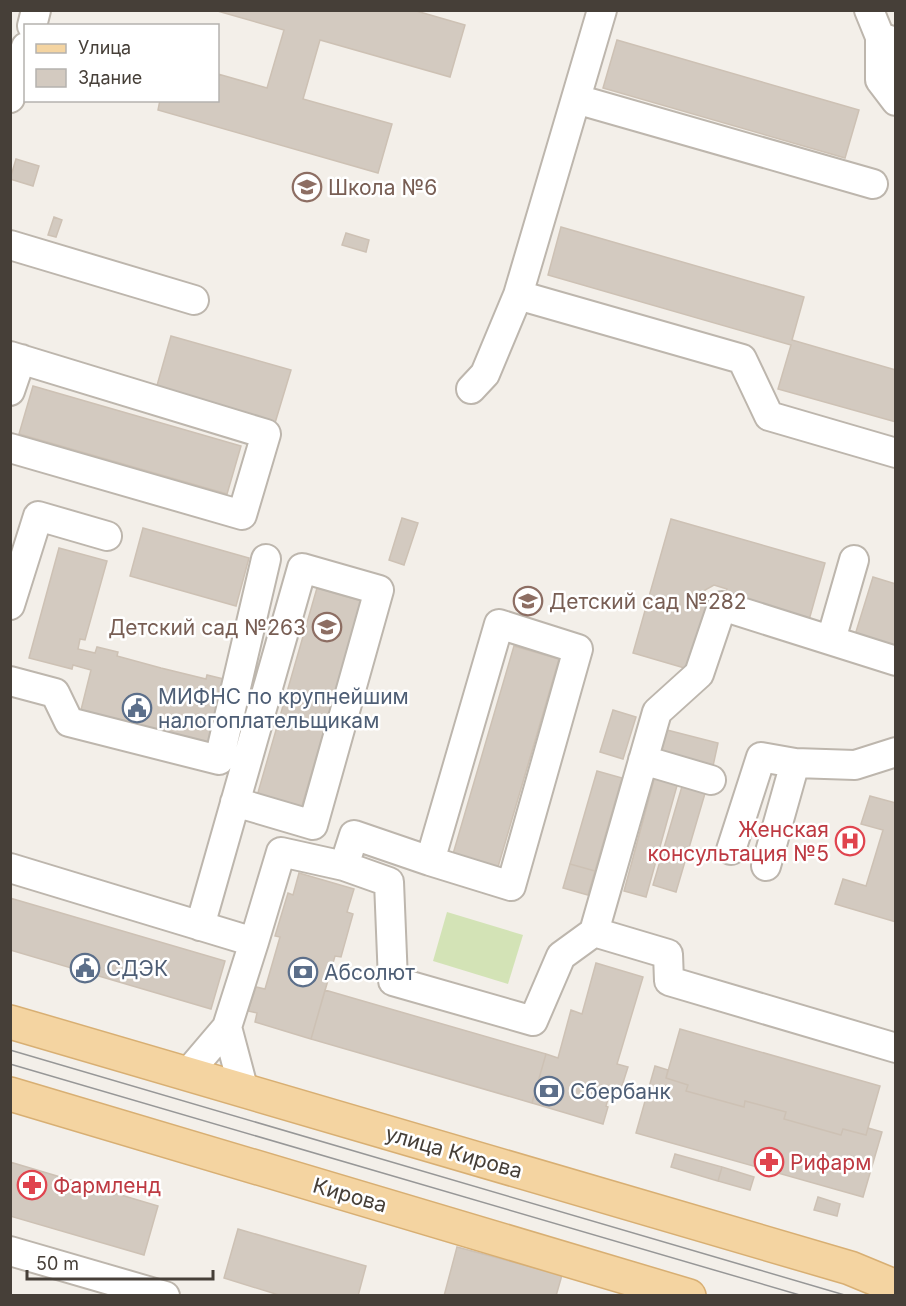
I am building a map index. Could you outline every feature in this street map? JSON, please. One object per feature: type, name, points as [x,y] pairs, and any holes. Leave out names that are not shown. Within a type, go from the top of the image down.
[{"type":"main road","name":"улица Кирова","points":[[10,1022],[850,1268],[895,1287]]},
{"type":"main road","name":"Кирова","points":[[10,1095],[689,1296]]},
{"type":"main road","points":[[892,1296],[895,1287]]},
{"type":"lane","points":[[471,389],[485,374],[518,295],[602,10]]},
{"type":"lane","points":[[869,10],[888,40],[880,80],[896,100]]},
{"type":"lane","points":[[10,98],[24,53]]},
{"type":"lane","points":[[576,99],[873,184]]},
{"type":"lane","points":[[10,245],[194,300]]},
{"type":"lane","points":[[518,295],[742,359],[769,416],[896,453]]},
{"type":"lane","points":[[10,391],[16,358],[266,434],[242,515],[10,448]]},
{"type":"lane","points":[[10,605],[38,516],[107,536]]},
{"type":"lane","points":[[10,681],[55,693],[69,722],[219,760],[266,559]]},
{"type":"lane","points":[[831,640],[854,560]]},
{"type":"lane","points":[[200,926],[235,802],[302,568],[379,590],[313,825],[235,802]]},
{"type":"lane","points":[[187,1074],[227,1027],[280,852],[344,866],[389,882],[393,981],[533,1021],[561,956],[594,932],[657,712],[699,674],[722,606],[896,661]]},
{"type":"lane","points":[[344,866],[354,835],[430,861],[511,886],[578,649],[499,624],[430,861]]},
{"type":"lane","points":[[731,850],[761,757],[795,763],[855,765],[896,752]]},
{"type":"lane","points":[[643,760],[711,780]]},
{"type":"lane","points":[[766,866],[795,763]]},
{"type":"lane","points":[[10,868],[254,942]]},
{"type":"lane","points":[[594,932],[668,954],[669,981],[896,1048]]},
{"type":"lane","points":[[227,1027],[244,1091]]},
{"type":"lane","points":[[10,1251],[162,1295]]},
{"type":"green space","points":[[447,912],[523,935],[508,984],[433,961]]},
{"type":"building","points":[[214,10],[413,10],[465,25],[450,77],[320,40],[303,99],[392,124],[378,173],[158,110],[160,102],[219,102],[219,74],[267,88],[284,30]]},
{"type":"building","points":[[617,40],[859,110],[845,158],[603,88]]},
{"type":"building","points":[[16,159],[39,166],[33,186],[10,179]]},
{"type":"building","points":[[54,217],[62,220],[56,237],[48,235]]},
{"type":"building","points":[[561,227],[804,297],[792,340],[896,370],[896,422],[778,389],[791,345],[548,275]]},
{"type":"building","points":[[346,233],[369,240],[366,252],[342,245]]},
{"type":"building","points":[[171,336],[291,370],[275,423],[156,389]]},
{"type":"building","points":[[33,386],[241,446],[227,494],[19,434]]},
{"type":"building","points":[[402,518],[418,523],[404,565],[389,560]]},
{"type":"building","points":[[671,519],[825,563],[809,620],[725,595],[727,589],[714,585],[705,590],[702,600],[708,602],[688,669],[633,653]]},
{"type":"building","points":[[143,528],[249,558],[236,606],[130,576]]},
{"type":"building","points":[[59,548],[107,561],[85,640],[80,639],[78,649],[95,653],[97,647],[118,652],[117,656],[161,668],[206,679],[207,675],[228,680],[211,747],[80,714],[91,670],[73,665],[72,669],[29,658]]},
{"type":"building","points":[[873,577],[896,584],[896,647],[855,635]]},
{"type":"building","points":[[317,588],[362,601],[301,809],[257,796]]},
{"type":"building","points":[[514,646],[559,659],[498,867],[453,854]]},
{"type":"building","points":[[613,710],[636,717],[623,759],[600,752]]},
{"type":"building","points":[[667,730],[718,743],[713,766],[661,753]]},
{"type":"building","points":[[597,771],[622,778],[595,871],[570,864]]},
{"type":"building","points":[[655,776],[678,782],[646,897],[624,891]]},
{"type":"building","points":[[683,783],[706,790],[676,892],[653,885]]},
{"type":"building","points":[[870,796],[896,803],[896,922],[835,904],[843,879],[866,886],[883,830],[861,824]]},
{"type":"building","points":[[570,864],[595,871],[588,895],[563,888]]},
{"type":"building","points":[[299,873],[354,889],[347,912],[353,914],[341,957],[335,956],[311,1039],[255,1022],[257,1013],[248,1011],[256,987],[265,989],[280,937],[275,936],[288,893],[293,895]]},
{"type":"building","points":[[10,898],[225,961],[211,1009],[10,950]]},
{"type":"building","points":[[596,963],[643,977],[617,1064],[628,1067],[620,1092],[611,1089],[603,1124],[532,1103],[546,1054],[558,1058],[571,1010],[582,1014]]},
{"type":"building","points":[[325,990],[546,1054],[532,1103],[311,1039]]},
{"type":"building","points":[[680,1029],[880,1086],[866,1135],[843,1129],[841,1135],[784,1119],[786,1112],[745,1101],[744,1107],[686,1091],[688,1085],[666,1078]]},
{"type":"building","points":[[655,1066],[668,1070],[666,1078],[688,1085],[686,1091],[744,1107],[745,1101],[786,1112],[784,1119],[841,1135],[843,1129],[866,1135],[868,1128],[882,1132],[863,1197],[636,1133]]},
{"type":"building","points":[[675,1154],[722,1167],[718,1181],[671,1167]]},
{"type":"building","points":[[10,1162],[158,1206],[144,1255],[10,1216]]},
{"type":"building","points":[[722,1167],[754,1177],[750,1190],[718,1181]]},
{"type":"building","points":[[818,1197],[840,1204],[837,1216],[814,1210]]},
{"type":"building","points":[[238,1229],[366,1266],[358,1296],[282,1296],[224,1278]]},
{"type":"building","points":[[457,1247],[562,1275],[556,1296],[444,1296]]},
{"type":"tram line","points":[[10,1050],[848,1296]]},
{"type":"tram line","points":[[10,1064],[803,1296]]},
{"type":"place","name":"Школа №6","points":[[307,187]]},
{"type":"place","name":"Детский сад №282","points":[[528,601]]},
{"type":"place","name":"Детский сад №263","points":[[327,627]]},
{"type":"place","name":"МИФНС по крупнейшим налогоплательщикам","points":[[137,708]]},
{"type":"place","name":"Женская консультация №5","points":[[850,841]]},
{"type":"place","name":"СДЭК","points":[[85,968]]},
{"type":"place","name":"Абсолют","points":[[303,972]]},
{"type":"place","name":"Сбербанк","points":[[549,1091]]},
{"type":"place","name":"Рифарм","points":[[769,1162]]},
{"type":"place","name":"Фармленд","points":[[32,1185]]}]
